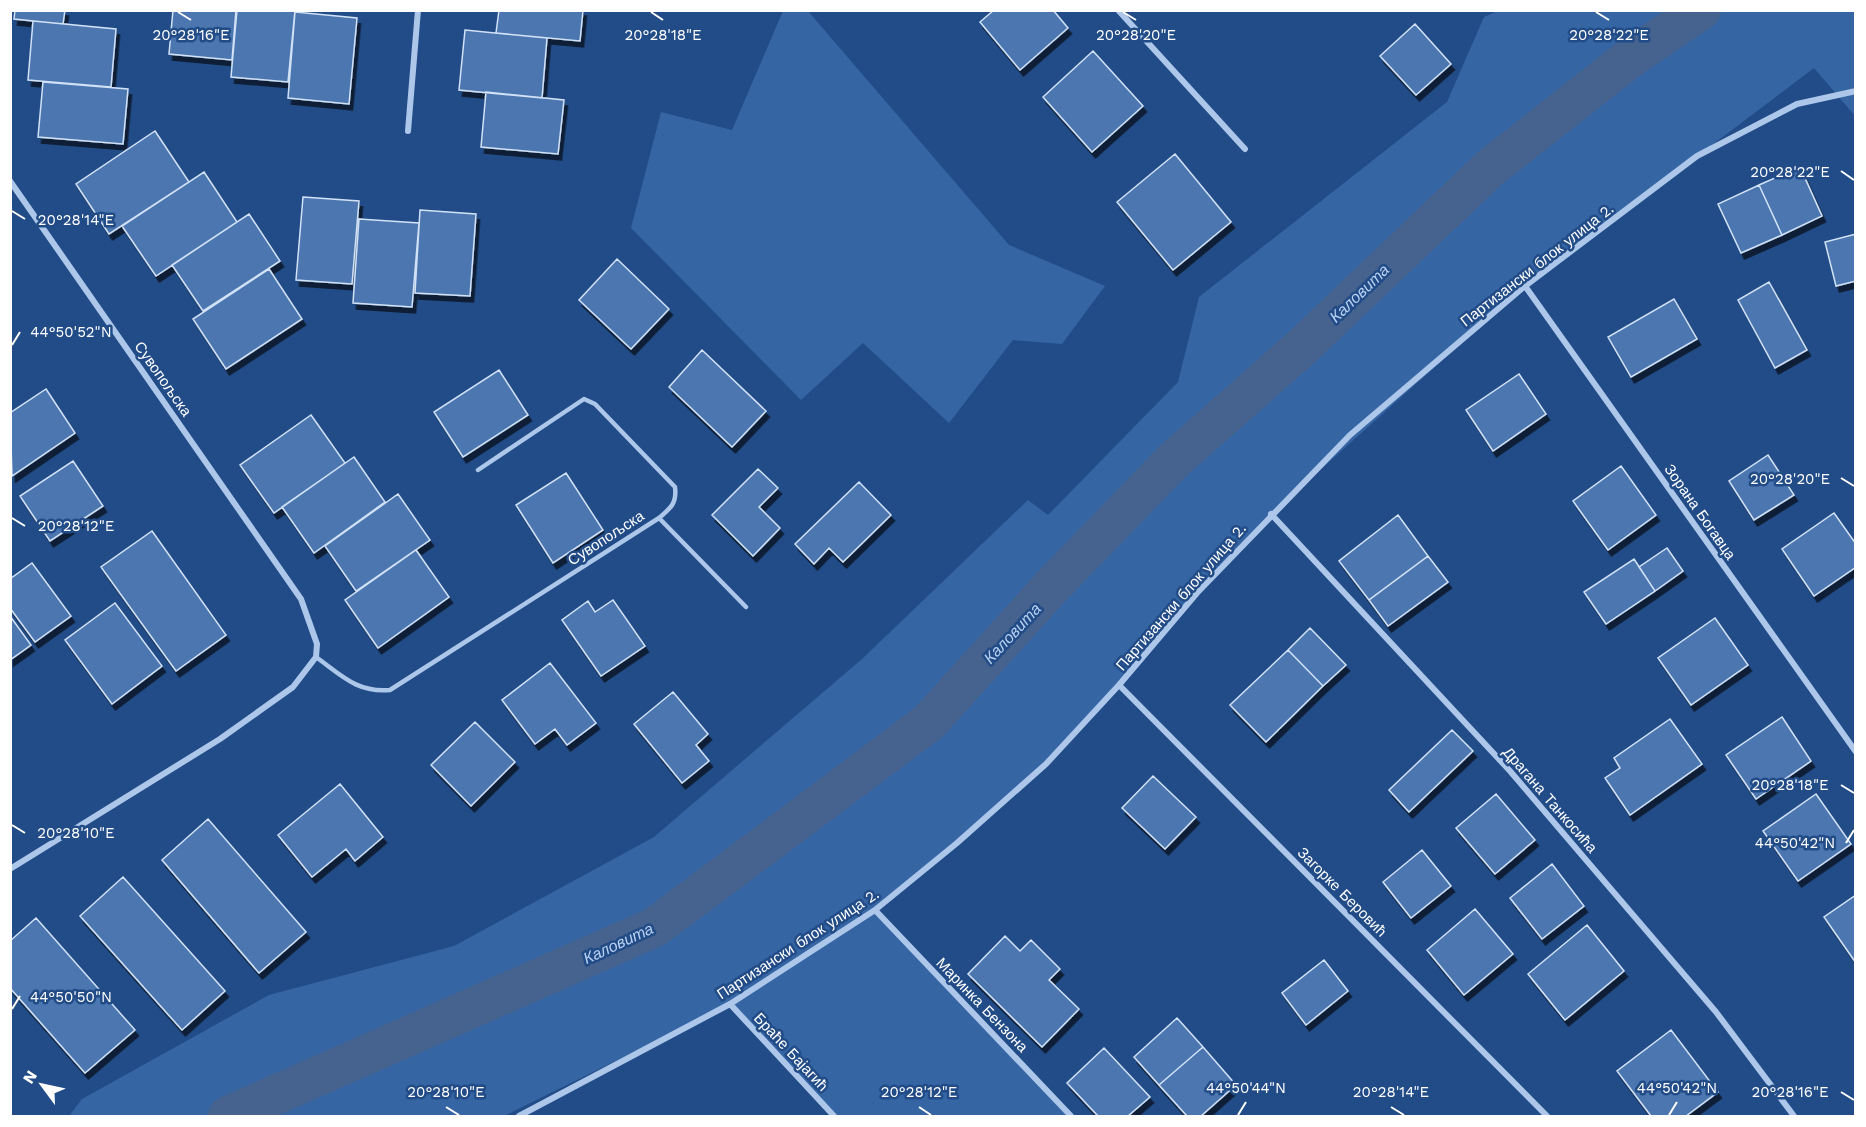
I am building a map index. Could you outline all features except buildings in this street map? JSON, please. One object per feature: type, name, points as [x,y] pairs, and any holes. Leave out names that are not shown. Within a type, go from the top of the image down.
[{"type":"street","points":[[408,131],[418,10]]},
{"type":"street","points":[[1118,10],[1245,149]]},
{"type":"street","name":"Партизански блок улица 2.","points":[[519,1116],[730,1005],[875,910],[957,843],[1046,764],[1119,685],[1197,593],[1350,435],[1525,286],[1697,156],[1797,104],[1856,90]]},
{"type":"street","name":"Сувопољска","points":[[10,181],[302,599],[317,644],[316,657]]},
{"type":"street","name":"Зорана Богавца","points":[[1525,286],[1856,752]]},
{"type":"street","name":"Драгана Танкосића","points":[[1271,514],[1510,771],[1716,1012],[1794,1116]]},
{"type":"street","points":[[10,869],[220,739],[293,687],[316,657]]},
{"type":"street","name":"Загорке Беровић","points":[[1119,685],[1547,1116]]},
{"type":"street","name":"Маринка Бензона","points":[[875,910],[1071,1116]]},
{"type":"street","name":"Браће Бајагић","points":[[730,1005],[834,1116]]},
{"type":"lane","name":"Сувопољска","points":[[316,657],[361,689],[374,692],[390,690],[659,518],[672,507],[676,497],[675,487],[595,404],[584,399],[478,470]]},
{"type":"lane","points":[[659,518],[746,607]]},
{"type":"shaded area","points":[[1500,10],[1855,11],[1855,116],[1814,68],[1525,286],[1271,514],[1046,764],[875,910],[1071,1116],[837,1116],[729,1005],[504,1116],[69,1116],[82,1099],[269,995],[454,946],[654,837],[862,659],[1028,500],[1048,515],[1178,382],[1199,297],[1447,102],[1484,17]]},
{"type":"shaded area","points":[[783,11],[808,11],[1009,245],[1105,286],[1062,344],[1013,340],[949,423],[863,343],[801,400],[631,228],[661,112],[732,130]]},
{"type":"waterway","name":"Каловита","points":[[228,1116],[655,927],[929,722],[1052,586],[1173,461],[1303,346],[1490,168],[1630,58],[1701,10]]}]
